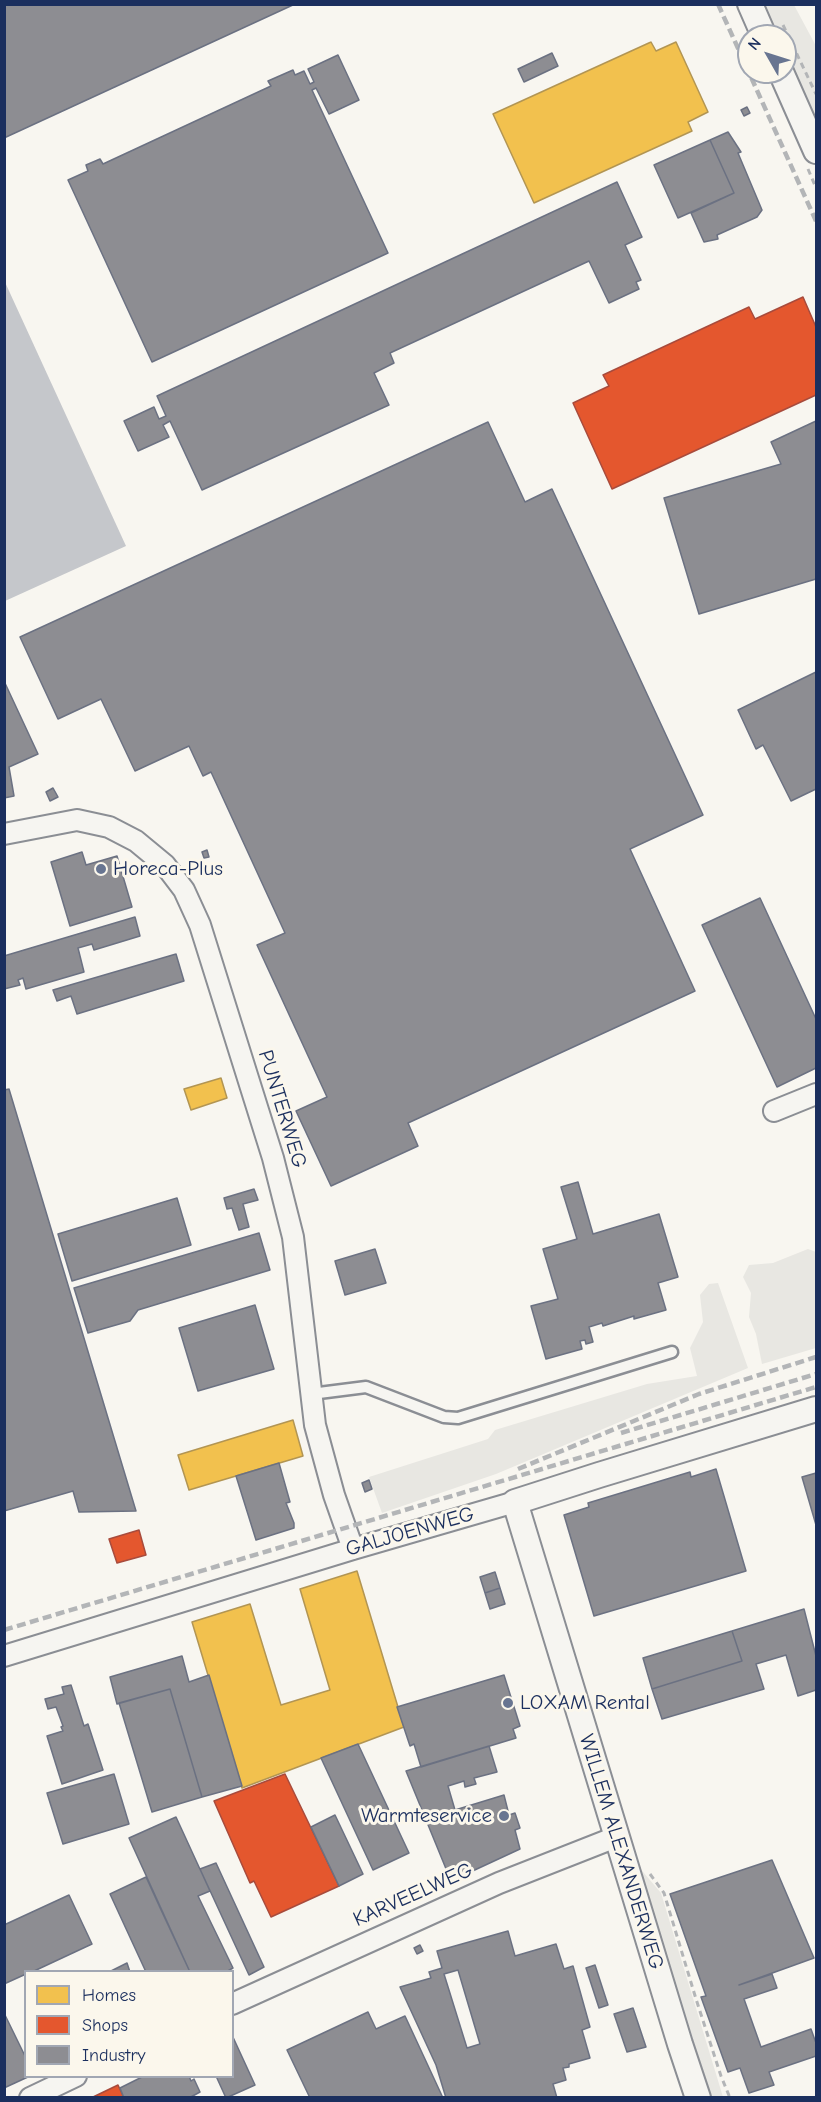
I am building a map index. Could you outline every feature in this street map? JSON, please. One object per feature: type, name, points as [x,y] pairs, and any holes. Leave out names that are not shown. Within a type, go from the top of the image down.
[{"type":"street","points":[[750,4],[768,24]]},
{"type":"street","points":[[786,84],[816,151]]},
{"type":"street","name":"PUNTERWEG","points":[[4,834],[77,820],[109,827],[136,841],[165,865],[183,890],[200,925],[273,1158],[292,1237],[315,1425],[334,1495],[353,1549]]},
{"type":"street","points":[[774,1111],[816,1094]]},
{"type":"street","name":"GALJOENWEG","points":[[4,1656],[816,1409]]},
{"type":"street","name":"WILLEM ALEXANDERWEG","points":[[515,1502],[616,1837],[698,2097]]},
{"type":"street","name":"KARVEELWEG","points":[[234,2003],[499,1883],[616,1837]]},
{"type":"street","points":[[30,2097],[72,2078]]},
{"type":"lane","points":[[311,1394],[366,1387],[444,1417],[458,1418],[672,1352]]},
{"type":"path","points":[[797,65],[816,94]]},
{"type":"path","points":[[646,1869],[664,1893],[696,1999],[730,2097]]},
{"type":"shaded area","points":[[759,5],[794,5],[816,46],[816,129],[795,84],[797,24],[768,24]]},
{"type":"shaded area","points":[[4,280],[126,546],[5,601],[4,601]]},
{"type":"shaded area","points":[[808,1249],[816,1252],[816,1348],[762,1364],[756,1334],[749,1317],[751,1293],[743,1277],[749,1265],[773,1263]]},
{"type":"shaded area","points":[[718,1283],[748,1368],[496,1474],[382,1513],[369,1477],[488,1439],[495,1430],[647,1384],[697,1376],[690,1348],[703,1322],[700,1295],[709,1284]]},
{"type":"shaded area","points":[[638,1866],[661,1893],[723,2097],[709,2097]]},
{"type":"building: Homes","points":[[651,42],[656,51],[676,42],[708,112],[688,122],[692,131],[534,203],[493,114]]},
{"type":"building: Homes","points":[[221,1078],[227,1098],[191,1110],[184,1089]]},
{"type":"building: Homes","points":[[293,1420],[303,1456],[189,1490],[178,1455]]},
{"type":"building: Homes","points":[[357,1571],[404,1727],[242,1788],[192,1622],[250,1604],[281,1705],[330,1690],[300,1589]]},
{"type":"building: Shops","points":[[803,297],[816,327],[816,395],[612,489],[573,403],[609,386],[603,375],[749,307],[755,319]]},
{"type":"building: Shops","points":[[139,1530],[146,1555],[117,1563],[109,1539]]},
{"type":"building: Shops","points":[[285,1774],[339,1886],[271,1917],[254,1881],[250,1883],[214,1801]]},
{"type":"building: Shops","points":[[118,2085],[124,2098],[91,2098]]},
{"type":"building: Industry","points":[[4,4],[295,4],[4,138]]},
{"type":"building: Industry","points":[[552,53],[558,66],[524,82],[518,69]]},
{"type":"building: Industry","points":[[338,55],[359,100],[329,114],[316,88],[312,90],[388,253],[152,362],[68,180],[88,171],[86,165],[100,159],[103,164],[271,86],[268,81],[293,70],[295,75],[304,71],[310,84],[314,82],[308,69]]},
{"type":"building: Industry","points":[[747,107],[750,113],[744,116],[741,110]]},
{"type":"building: Industry","points":[[728,132],[741,152],[738,153],[762,210],[757,217],[717,235],[718,239],[704,242],[691,213],[734,193],[710,140]]},
{"type":"building: Industry","points":[[710,140],[734,193],[678,218],[654,165]]},
{"type":"building: Industry","points":[[617,182],[642,237],[625,245],[641,280],[636,282],[639,289],[609,303],[589,261],[390,353],[394,363],[374,373],[389,405],[202,490],[170,421],[163,425],[169,437],[138,451],[124,421],[154,407],[159,419],[166,416],[157,396]]},
{"type":"building: Industry","points":[[816,421],[816,579],[699,614],[664,498],[781,464],[771,442]]},
{"type":"building: Industry","points":[[488,422],[525,502],[552,489],[703,815],[630,849],[695,991],[408,1123],[418,1146],[331,1186],[296,1111],[327,1097],[257,945],[285,933],[211,772],[203,776],[189,746],[135,771],[101,699],[58,719],[20,637]]},
{"type":"building: Industry","points":[[816,672],[816,789],[791,801],[763,745],[756,749],[738,710]]},
{"type":"building: Industry","points":[[4,681],[38,754],[9,767],[14,796],[4,798]]},
{"type":"building: Industry","points":[[53,788],[58,797],[50,801],[46,792]]},
{"type":"building: Industry","points":[[207,850],[209,857],[204,858],[202,852]]},
{"type":"building: Industry","points":[[82,852],[86,865],[117,856],[132,907],[70,926],[51,862]]},
{"type":"building: Industry","points":[[760,898],[816,1019],[816,1068],[777,1087],[702,925]]},
{"type":"building: Industry","points":[[135,917],[140,936],[94,950],[92,944],[78,948],[84,972],[26,989],[23,978],[18,980],[20,985],[4,989],[4,956]]},
{"type":"building: Industry","points":[[176,954],[184,981],[77,1014],[71,996],[57,1001],[53,990]]},
{"type":"building: Industry","points":[[9,1089],[136,1511],[79,1512],[73,1491],[4,1511],[4,1090]]},
{"type":"building: Industry","points":[[578,1182],[593,1234],[659,1214],[678,1277],[658,1283],[666,1310],[634,1319],[634,1316],[603,1326],[602,1323],[589,1327],[593,1342],[586,1344],[585,1340],[580,1341],[582,1349],[546,1359],[531,1306],[558,1299],[543,1249],[577,1239],[561,1187]]},
{"type":"building: Industry","points":[[254,1189],[258,1200],[243,1204],[249,1227],[239,1230],[232,1208],[227,1209],[224,1198]]},
{"type":"building: Industry","points":[[177,1198],[191,1245],[72,1281],[58,1234]]},
{"type":"building: Industry","points":[[259,1233],[270,1270],[138,1310],[130,1321],[88,1333],[74,1288]]},
{"type":"building: Industry","points":[[375,1249],[386,1283],[345,1295],[335,1261]]},
{"type":"building: Industry","points":[[255,1305],[274,1369],[198,1391],[179,1328]]},
{"type":"building: Industry","points":[[279,1463],[290,1502],[286,1503],[294,1528],[256,1540],[236,1476]]},
{"type":"building: Industry","points":[[716,1469],[746,1571],[594,1616],[564,1515],[589,1507],[588,1503],[690,1472],[691,1477]]},
{"type":"building: Industry","points":[[816,1473],[816,1525],[802,1477]]},
{"type":"building: Industry","points":[[369,1480],[372,1489],[365,1492],[362,1483]]},
{"type":"building: Industry","points":[[495,1572],[500,1588],[485,1593],[480,1577]]},
{"type":"building: Industry","points":[[500,1588],[505,1604],[490,1609],[485,1593]]},
{"type":"building: Industry","points":[[804,1609],[816,1656],[816,1690],[798,1696],[786,1655],[756,1664],[764,1689],[662,1719],[652,1689],[742,1661],[732,1631]]},
{"type":"building: Industry","points":[[732,1631],[742,1661],[652,1689],[643,1658]]},
{"type":"building: Industry","points":[[182,1656],[189,1682],[209,1675],[242,1786],[202,1797],[170,1689],[117,1704],[110,1677]]},
{"type":"building: Industry","points":[[504,1675],[520,1726],[513,1729],[516,1738],[421,1767],[414,1744],[410,1746],[397,1707]]},
{"type":"building: Industry","points":[[71,1685],[84,1726],[88,1724],[103,1770],[62,1784],[47,1736],[63,1731],[61,1727],[63,1726],[56,1707],[48,1709],[45,1699],[64,1694],[62,1687]]},
{"type":"building: Industry","points":[[170,1689],[202,1797],[152,1812],[119,1703]]},
{"type":"building: Industry","points":[[358,1744],[409,1853],[373,1870],[321,1758]]},
{"type":"building: Industry","points":[[489,1746],[497,1772],[474,1778],[476,1784],[465,1787],[464,1781],[448,1786],[455,1810],[504,1795],[509,1815],[515,1813],[520,1828],[515,1830],[520,1849],[451,1881],[406,1771]]},
{"type":"building: Industry","points":[[114,1774],[129,1824],[63,1844],[47,1793]]},
{"type":"building: Industry","points":[[335,1815],[363,1874],[339,1886],[311,1827]]},
{"type":"building: Industry","points":[[176,1817],[210,1891],[198,1896],[233,1968],[230,1970],[189,1970],[129,1838]]},
{"type":"building: Industry","points":[[772,1860],[814,1958],[739,1985],[772,1974],[777,1988],[744,1999],[761,2047],[811,2029],[816,2043],[816,2056],[769,2072],[774,2085],[749,2093],[740,2068],[728,2072],[701,1997],[706,1996],[670,1894]]},
{"type":"building: Industry","points":[[216,1863],[264,1967],[249,1975],[200,1869]]},
{"type":"building: Industry","points":[[146,1877],[189,1970],[145,1970],[110,1894]]},
{"type":"building: Industry","points":[[69,1895],[92,1944],[36,1970],[24,1970],[24,1975],[4,1984],[4,1925]]},
{"type":"building: Industry","points":[[508,1931],[515,1956],[556,1944],[564,1969],[573,1966],[590,2027],[582,2030],[590,2058],[563,2068],[566,2080],[553,2084],[557,2098],[446,2098],[436,2065],[400,1987],[431,1978],[429,1972],[442,1968],[437,1951]],"holes":[[[458,1970],[480,2044],[467,2048],[444,1974]]]},
{"type":"building: Industry","points":[[420,1945],[423,1951],[417,1954],[414,1948]]},
{"type":"building: Industry","points":[[127,1963],[129,1970],[113,1970]]},
{"type":"building: Industry","points":[[595,1965],[608,2005],[599,2008],[586,1968]]},
{"type":"building: Industry","points":[[633,2008],[646,2047],[627,2052],[614,2014]]},
{"type":"building: Industry","points":[[368,2012],[376,2029],[405,2016],[443,2098],[310,2098],[287,2050]]},
{"type":"building: Industry","points":[[4,2013],[24,2054],[26,2078],[4,2088]]},
{"type":"building: Industry","points":[[234,2039],[255,2085],[226,2098],[217,2078],[234,2078]]},
{"type":"building: Industry","points":[[140,2078],[190,2078],[191,2081],[194,2079],[200,2092],[189,2098],[124,2098],[120,2088]]},
{"type":"railway","points":[[718,4],[816,221]]},
{"type":"railway","points":[[518,1469],[699,1394],[816,1357]]},
{"type":"railway","points":[[621,1433],[816,1374]]},
{"type":"railway","points":[[4,1630],[816,1387]]},
{"type":"place","name":"Horeca-Plus","points":[[101,869]]},
{"type":"place","name":"LOXAM Rental","points":[[508,1703]]},
{"type":"place","name":"Warmteservice","points":[[504,1816]]}]
